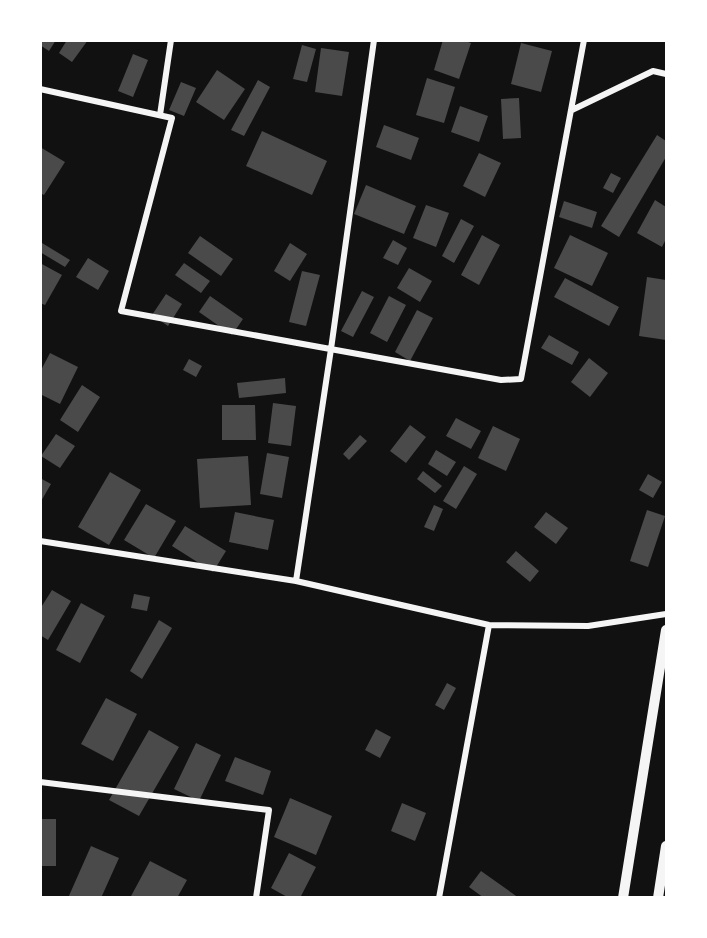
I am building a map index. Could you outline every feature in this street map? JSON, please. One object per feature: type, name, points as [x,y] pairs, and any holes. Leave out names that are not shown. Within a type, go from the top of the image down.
[{"type":"street","points":[[160,115],[171,40]]},
{"type":"street","points":[[296,581],[374,40]]},
{"type":"street","points":[[40,89],[172,118],[121,311],[501,380],[521,379],[584,40]]},
{"type":"street","points":[[572,110],[652,71],[666,74]]},
{"type":"street","points":[[40,541],[296,581],[489,626],[588,626],[666,614]]},
{"type":"street","points":[[439,897],[489,626]]},
{"type":"street","points":[[623,897],[666,630]]},
{"type":"street","points":[[40,782],[268,810],[256,897]]},
{"type":"street","points":[[658,897],[666,846]]},
{"type":"building","points":[[40,40],[56,40],[49,51],[40,45]]},
{"type":"building","points":[[67,40],[88,40],[72,62],[59,53]]},
{"type":"building","points":[[443,40],[462,40],[471,43],[459,79],[434,70]]},
{"type":"building","points":[[521,43],[552,51],[541,92],[511,84]]},
{"type":"building","points":[[302,45],[316,49],[307,82],[293,79]]},
{"type":"building","points":[[321,48],[349,52],[342,96],[315,92]]},
{"type":"building","points":[[133,54],[148,60],[133,97],[118,91]]},
{"type":"building","points":[[217,70],[245,89],[224,120],[196,102]]},
{"type":"building","points":[[427,78],[455,87],[444,123],[416,115]]},
{"type":"building","points":[[258,80],[270,87],[244,136],[231,130]]},
{"type":"building","points":[[181,82],[196,88],[184,116],[169,110]]},
{"type":"building","points":[[519,98],[521,138],[503,139],[501,99]]},
{"type":"building","points":[[460,106],[488,116],[479,142],[451,132]]},
{"type":"building","points":[[384,125],[419,138],[411,160],[376,147]]},
{"type":"building","points":[[262,131],[327,161],[312,195],[246,166]]},
{"type":"building","points":[[657,135],[666,141],[666,157],[619,237],[601,226]]},
{"type":"building","points":[[40,147],[65,162],[44,195],[40,193]]},
{"type":"building","points":[[479,153],[501,163],[485,197],[463,186]]},
{"type":"building","points":[[611,173],[621,178],[613,193],[603,188]]},
{"type":"building","points":[[366,185],[416,206],[404,234],[354,214]]},
{"type":"building","points":[[655,200],[666,207],[666,239],[662,247],[637,233]]},
{"type":"building","points":[[564,201],[597,212],[592,228],[559,217]]},
{"type":"building","points":[[426,205],[449,213],[436,247],[413,238]]},
{"type":"building","points":[[461,219],[474,226],[454,263],[442,256]]},
{"type":"building","points":[[482,235],[500,245],[479,285],[461,275]]},
{"type":"building","points":[[570,235],[608,253],[592,286],[554,268]]},
{"type":"building","points":[[200,236],[233,259],[221,276],[188,253]]},
{"type":"building","points":[[393,240],[407,248],[398,265],[383,258]]},
{"type":"building","points":[[42,243],[70,260],[65,267],[40,252]]},
{"type":"building","points":[[290,243],[307,254],[290,281],[274,271]]},
{"type":"building","points":[[88,258],[109,271],[98,290],[76,277]]},
{"type":"building","points":[[40,263],[62,275],[45,305],[40,303]]},
{"type":"building","points":[[184,263],[210,281],[201,293],[175,275]]},
{"type":"building","points":[[409,268],[432,281],[420,302],[397,288]]},
{"type":"building","points":[[302,271],[320,275],[306,326],[289,322]]},
{"type":"building","points":[[647,277],[666,280],[666,340],[639,336]]},
{"type":"building","points":[[565,278],[619,307],[609,326],[554,297]]},
{"type":"building","points":[[362,291],[374,297],[353,337],[341,331]]},
{"type":"building","points":[[166,294],[182,304],[168,326],[152,315]]},
{"type":"building","points":[[210,296],[243,319],[232,335],[199,312]]},
{"type":"building","points":[[389,296],[406,305],[387,342],[370,333]]},
{"type":"building","points":[[417,310],[433,318],[410,361],[395,352]]},
{"type":"building","points":[[549,335],[579,352],[572,365],[541,348]]},
{"type":"building","points":[[50,353],[78,367],[60,404],[40,394],[40,372]]},
{"type":"building","points":[[589,358],[608,373],[590,397],[571,382]]},
{"type":"building","points":[[189,359],[202,366],[196,377],[183,370]]},
{"type":"building","points":[[285,378],[286,393],[239,398],[237,383]]},
{"type":"building","points":[[82,385],[100,397],[78,432],[60,420]]},
{"type":"building","points":[[273,403],[296,406],[291,446],[268,443]]},
{"type":"building","points":[[222,405],[255,405],[256,440],[222,440]]},
{"type":"building","points":[[456,418],[481,431],[471,449],[446,436]]},
{"type":"building","points":[[410,425],[426,437],[406,463],[390,451]]},
{"type":"building","points":[[493,426],[520,439],[506,471],[478,458]]},
{"type":"building","points":[[56,434],[75,446],[60,468],[41,456]]},
{"type":"building","points":[[360,435],[367,441],[349,460],[343,454]]},
{"type":"building","points":[[436,450],[456,462],[447,476],[428,464]]},
{"type":"building","points":[[267,453],[289,457],[282,498],[260,494]]},
{"type":"building","points":[[248,456],[251,505],[200,508],[197,459]]},
{"type":"building","points":[[464,466],[477,474],[456,509],[443,501]]},
{"type":"building","points":[[423,471],[442,486],[435,493],[417,479]]},
{"type":"building","points":[[110,472],[141,490],[109,545],[78,527]]},
{"type":"building","points":[[648,474],[662,482],[653,498],[639,490]]},
{"type":"building","points":[[40,478],[51,484],[40,503]]},
{"type":"building","points":[[146,504],[176,521],[154,558],[124,540]]},
{"type":"building","points":[[434,505],[443,509],[434,531],[424,527]]},
{"type":"building","points":[[647,510],[665,516],[648,567],[630,561]]},
{"type":"building","points":[[235,512],[274,520],[268,550],[229,542]]},
{"type":"building","points":[[546,512],[568,528],[556,544],[534,527]]},
{"type":"building","points":[[185,526],[226,551],[213,572],[172,546]]},
{"type":"building","points":[[516,551],[539,571],[530,582],[506,562]]},
{"type":"building","points":[[52,590],[71,601],[48,640],[40,635],[40,609]]},
{"type":"building","points":[[134,594],[150,597],[147,611],[131,608]]},
{"type":"building","points":[[81,603],[105,616],[80,663],[56,650]]},
{"type":"building","points":[[159,620],[172,628],[142,679],[130,671]]},
{"type":"building","points":[[447,683],[456,688],[444,710],[435,705]]},
{"type":"building","points":[[106,698],[137,714],[113,761],[81,744]]},
{"type":"building","points":[[376,729],[391,737],[380,758],[365,750]]},
{"type":"building","points":[[149,730],[179,747],[139,816],[109,800]]},
{"type":"building","points":[[196,743],[221,755],[199,801],[174,789]]},
{"type":"building","points":[[235,757],[271,771],[263,795],[225,781]]},
{"type":"building","points":[[290,798],[332,816],[316,855],[274,837]]},
{"type":"building","points":[[402,803],[426,813],[415,841],[391,831]]},
{"type":"building","points":[[40,819],[56,819],[56,866],[40,866]]},
{"type":"building","points":[[91,846],[119,858],[101,898],[68,898]]},
{"type":"building","points":[[289,853],[316,867],[300,898],[289,898],[271,888]]},
{"type":"building","points":[[150,861],[187,880],[177,898],[130,898]]},
{"type":"building","points":[[481,871],[519,898],[484,898],[469,887]]}]
